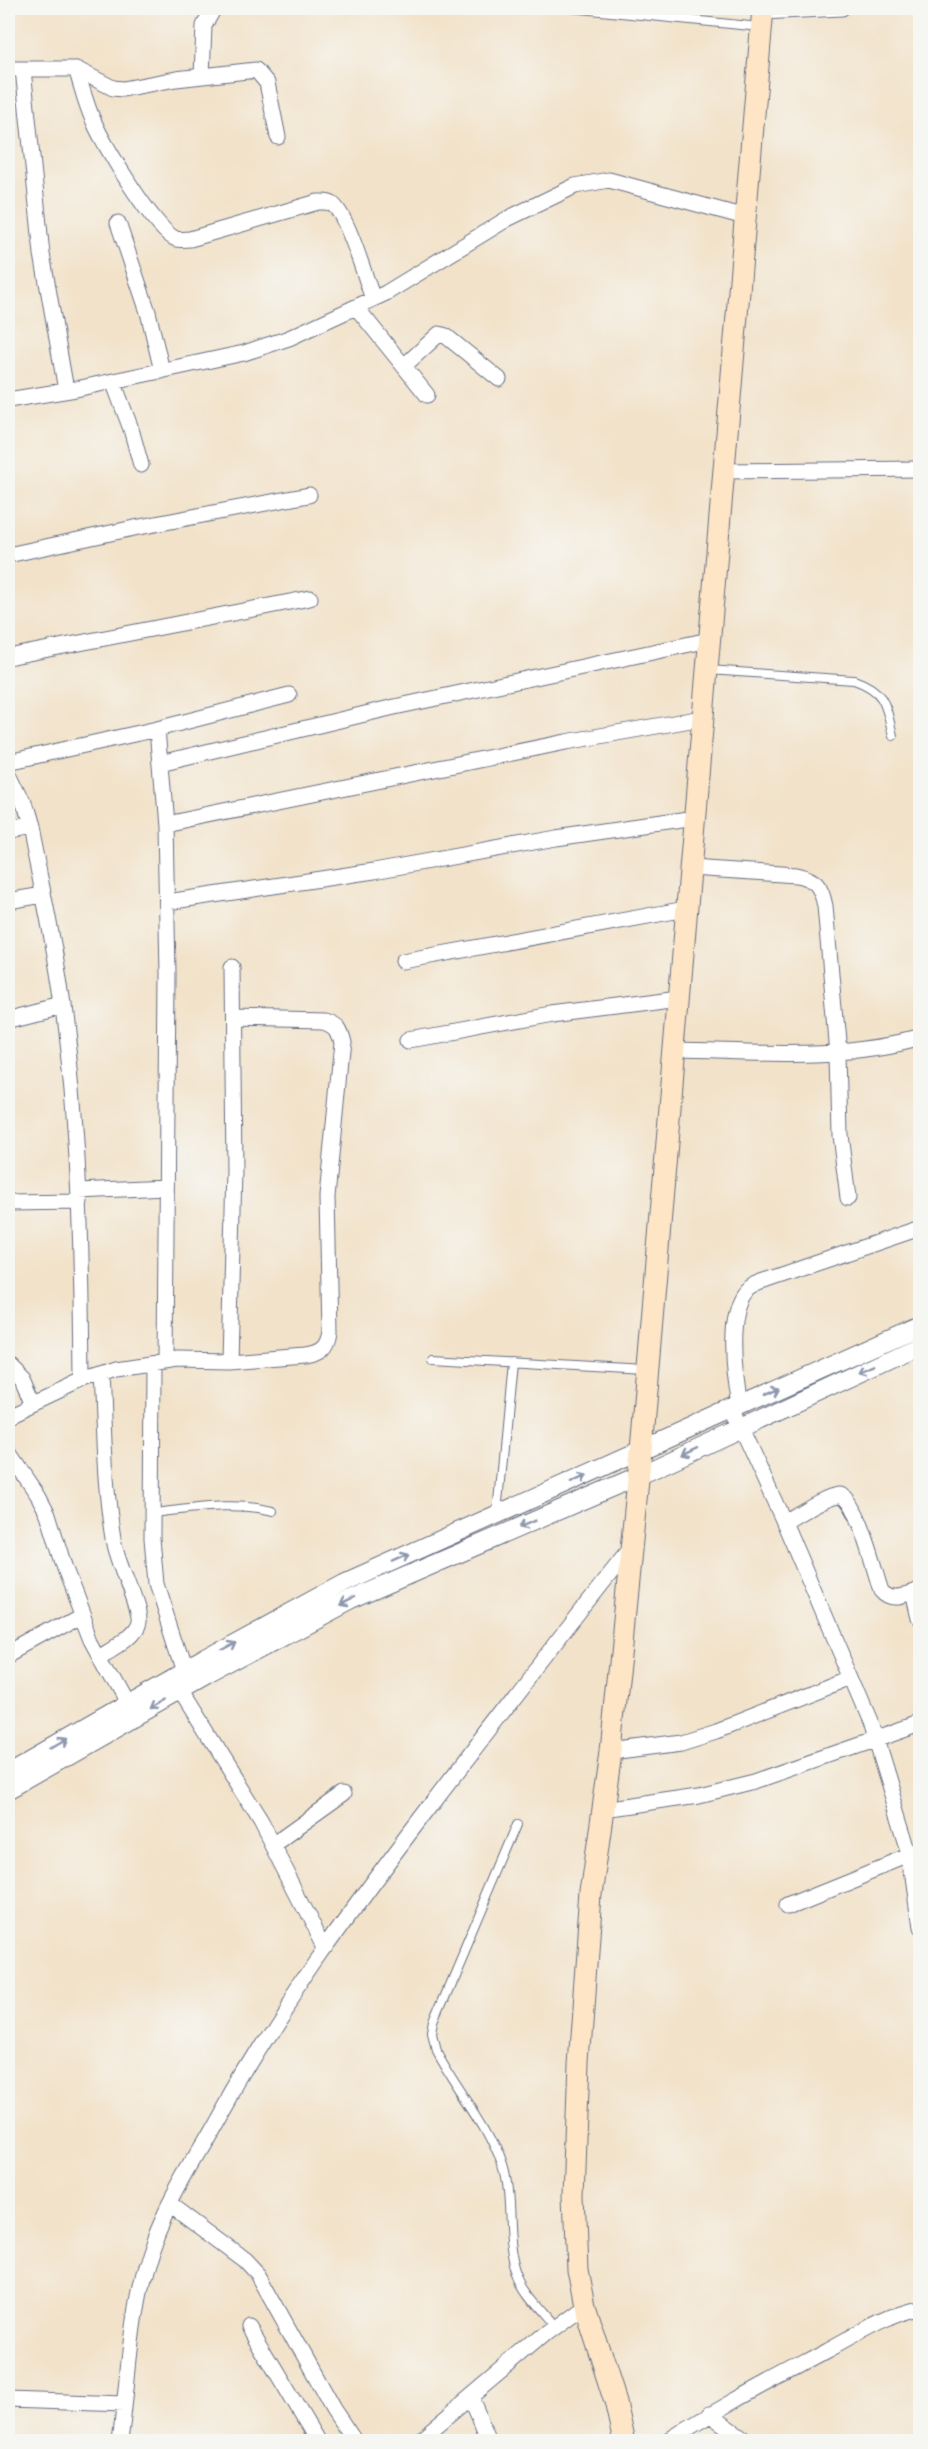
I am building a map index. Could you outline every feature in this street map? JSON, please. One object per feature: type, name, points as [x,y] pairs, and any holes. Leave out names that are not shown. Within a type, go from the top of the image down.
[{"type":"main road","points":[[624,2442],[615,2402],[584,2305],[577,2270],[574,2194],[579,2063],[590,1907],[611,1751],[639,1476],[762,16]]},
{"type":"street","points":[[202,76],[204,26],[214,8]]},
{"type":"street","points":[[762,16],[842,8]]},
{"type":"street","points":[[66,390],[42,254],[15,69],[76,69],[113,88],[123,89],[256,70],[267,83],[278,137]]},
{"type":"street","points":[[76,69],[93,122],[114,160],[142,201],[166,231],[176,239],[190,239],[326,202],[338,209],[346,224],[374,299]]},
{"type":"street","points":[[8,400],[113,381],[244,353],[289,338],[374,299],[427,270],[507,219],[575,186],[609,180],[745,217]]},
{"type":"street","points":[[118,223],[148,312],[162,371]]},
{"type":"street","points":[[356,307],[428,395]]},
{"type":"street","points":[[404,366],[439,334],[446,336],[499,379]]},
{"type":"street","points":[[113,381],[131,429],[141,465]]},
{"type":"street","points":[[724,471],[921,468]]},
{"type":"street","points":[[8,555],[134,528],[309,495]]},
{"type":"street","points":[[8,657],[310,598]]},
{"type":"street","points":[[160,763],[390,708],[709,640]]},
{"type":"street","points":[[8,762],[157,729],[289,695]]},
{"type":"street","points":[[165,824],[566,742],[702,718]]},
{"type":"street","points":[[157,729],[165,824],[168,974],[165,1187],[152,1513],[156,1584],[184,1671]]},
{"type":"street","points":[[8,772],[23,804],[30,828],[63,1005],[78,1152],[83,1380]]},
{"type":"street","points":[[166,902],[374,871],[556,838],[694,818]]},
{"type":"street","points":[[8,832],[30,828]]},
{"type":"street","points":[[690,868],[796,875],[810,878],[819,885],[825,906],[838,1053],[840,1135],[848,1198]]},
{"type":"street","points":[[8,901],[43,895]]},
{"type":"street","points":[[403,961],[686,909]]},
{"type":"street","points":[[228,1361],[233,1214],[232,967]]},
{"type":"street","points":[[411,1040],[552,1014],[679,998]]},
{"type":"street","points":[[8,1019],[63,1005]]},
{"type":"street","points":[[8,1418],[11,1414],[83,1380],[116,1369],[177,1360],[228,1361],[317,1353],[329,1341],[327,1197],[342,1042],[340,1030],[333,1023],[324,1020],[232,1018]]},
{"type":"street","points":[[675,1051],[838,1053],[872,1050],[921,1038]]},
{"type":"street","points":[[8,1203],[165,1187]]},
{"type":"street","points":[[921,1228],[761,1282],[746,1290],[737,1311],[731,1354],[736,1407],[741,1428],[784,1522],[875,1740],[909,1855],[921,1928]]},
{"type":"street","points":[[8,1772],[184,1671],[344,1584],[921,1325]]},
{"type":"street","points":[[8,1790],[180,1692],[351,1600],[639,1476],[921,1345]]},
{"type":"street","points":[[8,1364],[22,1378],[33,1403]]},
{"type":"street","points":[[101,1374],[108,1500],[114,1545],[128,1590],[138,1611],[138,1621],[132,1633],[101,1654]]},
{"type":"street","points":[[8,1451],[48,1514],[64,1569],[82,1615],[127,1703]]},
{"type":"street","points":[[784,1522],[829,1499],[840,1495],[847,1498],[856,1512],[882,1590],[887,1597],[892,1598],[917,1592],[921,1619]]},
{"type":"street","points":[[120,2442],[143,2278],[154,2239],[170,2204],[243,2073],[325,1947],[506,1707],[631,1548]]},
{"type":"street","points":[[8,1656],[82,1615]]},
{"type":"street","points":[[611,1751],[681,1742],[716,1731],[851,1678]]},
{"type":"street","points":[[180,1692],[274,1844],[325,1947]]},
{"type":"street","points":[[602,1809],[699,1795],[756,1781],[921,1724]]},
{"type":"street","points":[[274,1844],[344,1794]]},
{"type":"street","points":[[788,1904],[909,1855]]},
{"type":"street","points":[[170,2204],[245,2260],[258,2274],[323,2392],[355,2442]]},
{"type":"street","points":[[417,2442],[584,2305]]},
{"type":"street","points":[[666,2442],[709,2414],[881,2323],[921,2308]]},
{"type":"street","points":[[249,2326],[318,2442]]},
{"type":"street","points":[[471,2397],[490,2442]]},
{"type":"street","points":[[8,2400],[124,2404]]},
{"type":"street","points":[[709,2414],[749,2442]]},
{"type":"lane","points":[[571,8],[762,16]]},
{"type":"lane","points":[[707,670],[854,680],[877,691],[886,705],[893,736]]},
{"type":"lane","points":[[433,1358],[648,1370]]},
{"type":"lane","points":[[496,1516],[511,1362]]},
{"type":"lane","points":[[152,1513],[236,1506],[273,1511]]},
{"type":"lane","points":[[518,1824],[434,2023],[432,2034],[441,2058],[490,2138],[502,2167],[508,2200],[512,2259],[517,2276],[525,2290],[555,2328]]}]
